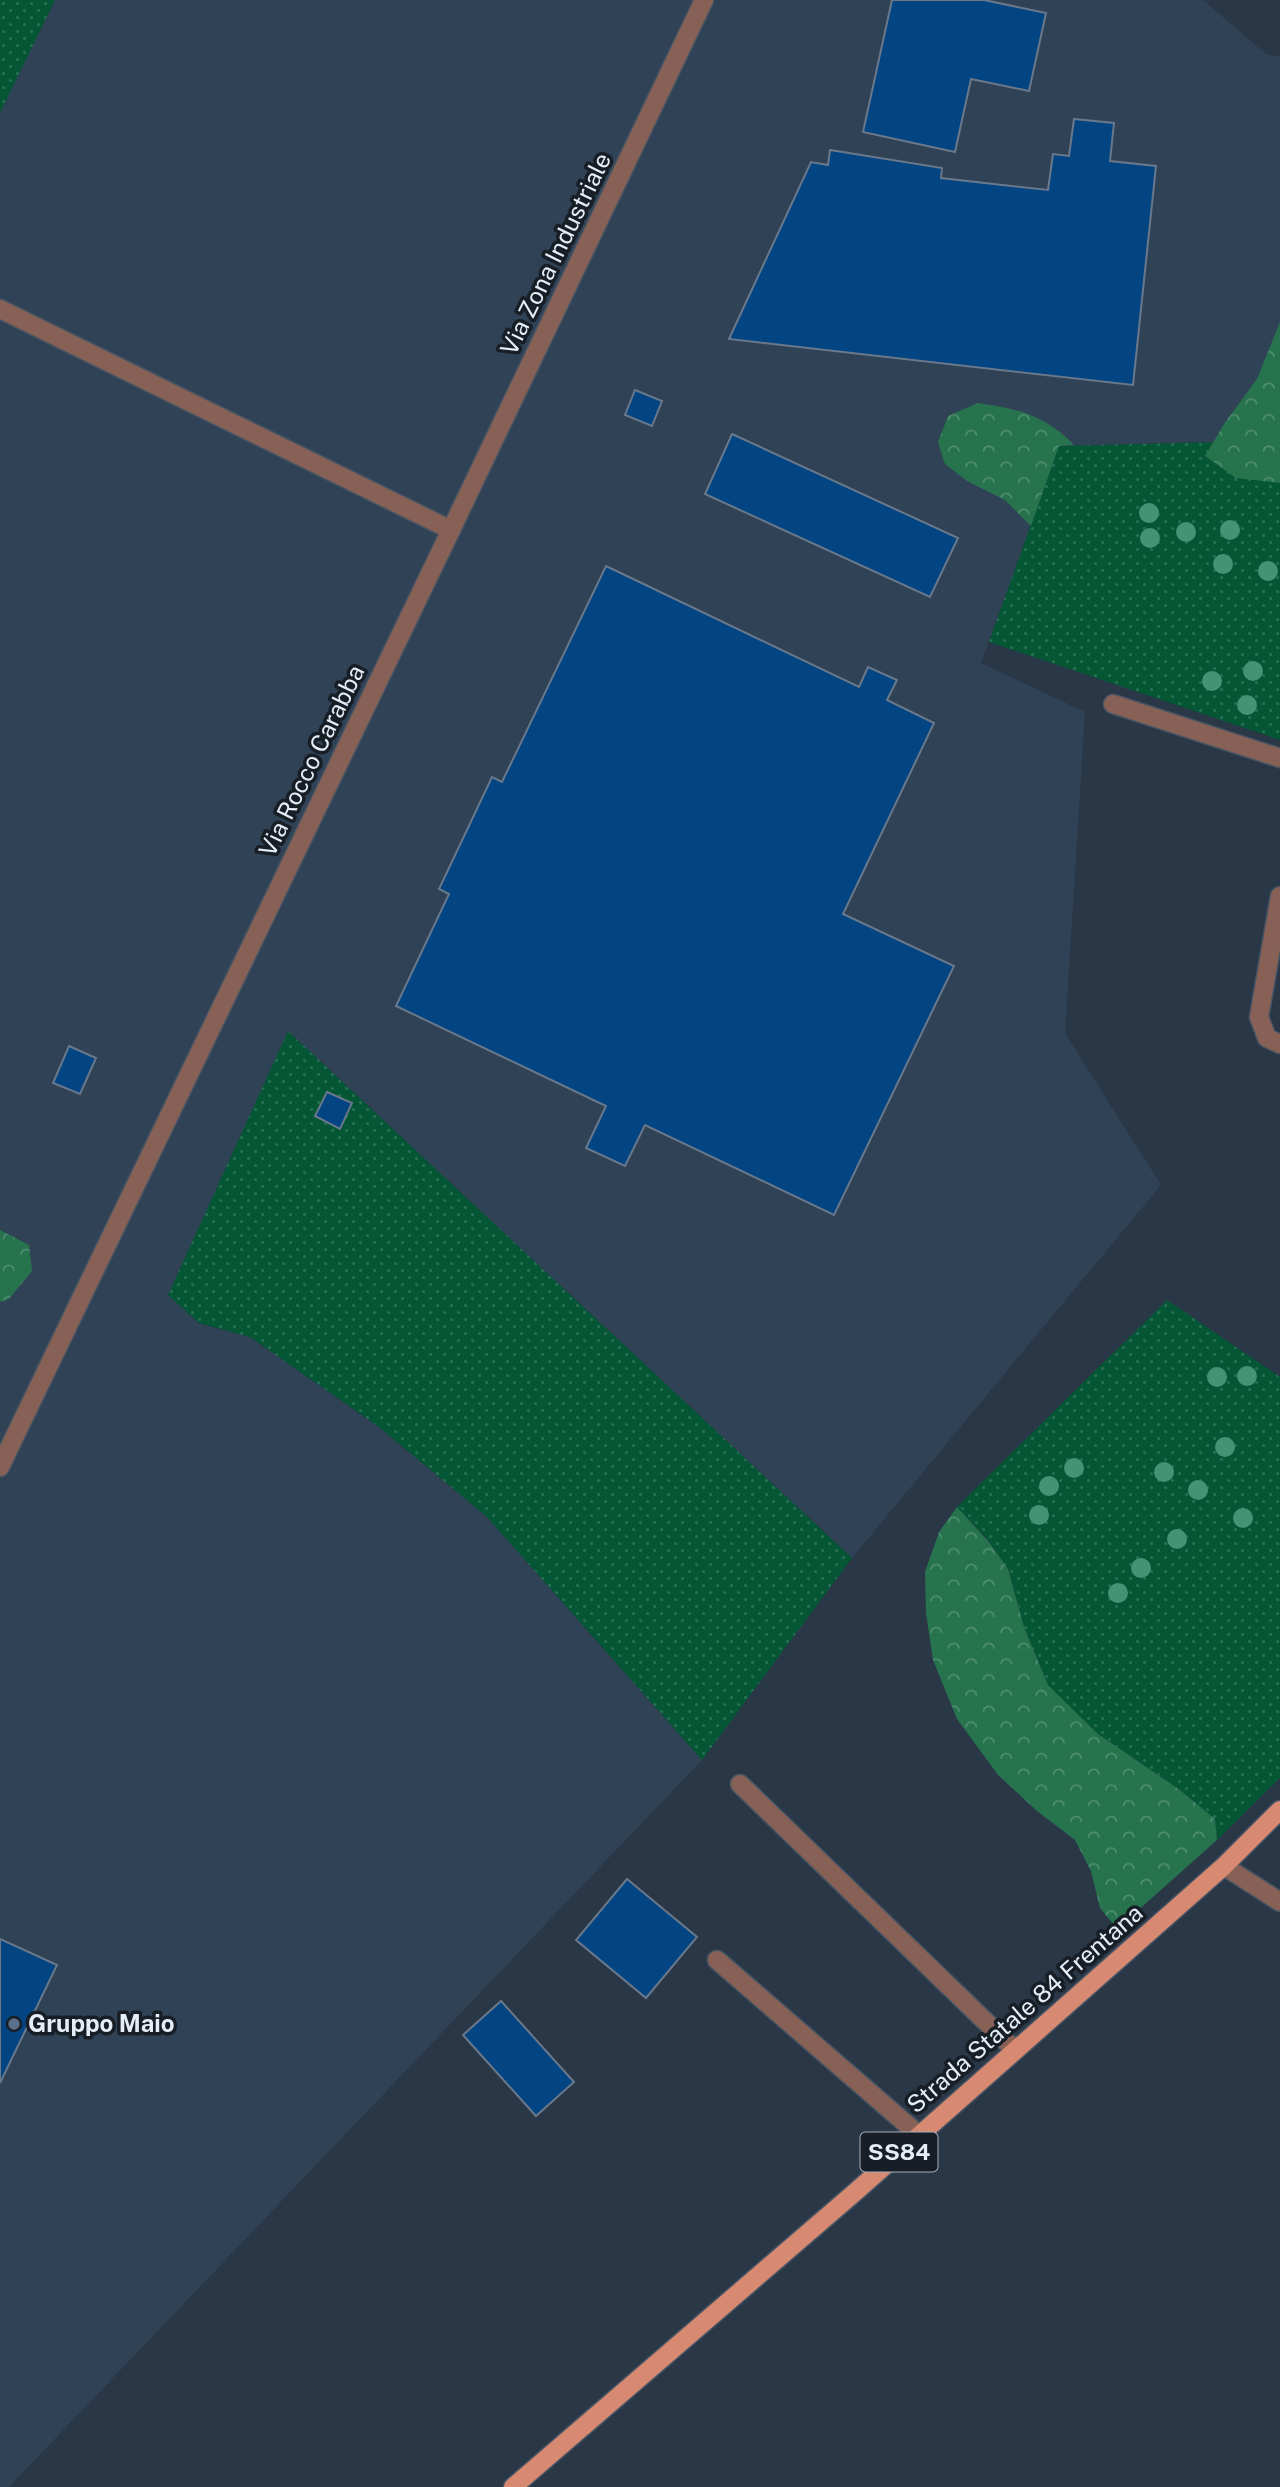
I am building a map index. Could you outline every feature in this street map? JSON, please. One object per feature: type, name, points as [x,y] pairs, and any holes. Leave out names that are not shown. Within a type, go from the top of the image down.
[{"type":"main road","name":"Strada Statale 84 Frentana","points":[[513,2487],[1224,1866],[1280,1810]]},
{"type":"street","name":"Via Zona Industriale","points":[[451,530],[704,0]]},
{"type":"street","points":[[0,309],[451,530]]},
{"type":"street","name":"Via Rocco Carabba","points":[[0,1467],[451,530]]},
{"type":"street","points":[[1113,704],[1280,758]]},
{"type":"street","points":[[1280,895],[1259,1017],[1267,1038],[1280,1044]]},
{"type":"street","points":[[740,1784],[1015,2050]]},
{"type":"street","points":[[1224,1866],[1280,1902]]},
{"type":"street","points":[[717,1960],[919,2135]]},
{"type":"shaded area","points":[[0,0],[1203,0],[1266,54],[1280,57],[1280,440],[1060,446],[981,663],[1085,712],[1065,1033],[1161,1185],[852,1558],[289,1032],[199,1323],[250,1337],[379,1427],[487,1517],[702,1760],[9,2487],[0,2487]]},
{"type":"green space","points":[[0,0],[55,0],[0,113]]},
{"type":"green space","points":[[1280,322],[1280,483],[1236,478],[1205,456],[1224,424],[1257,379]]},
{"type":"green space","points":[[978,403],[1030,415],[1052,427],[1074,445],[1059,446],[1031,526],[1005,500],[967,481],[945,464],[938,442],[948,416]]},
{"type":"green space","points":[[1213,442],[1205,457],[1280,483],[1280,740],[989,642],[1059,446]]},
{"type":"green space","points":[[288,1031],[852,1558],[702,1760],[487,1517],[379,1427],[250,1337],[199,1323],[168,1295]]},
{"type":"green space","points":[[0,1230],[29,1245],[32,1271],[9,1299],[0,1302]]},
{"type":"green space","points":[[1167,1300],[1280,1377],[1280,1778],[1217,1840],[1215,1819],[1180,1790],[1098,1734],[1048,1685],[1024,1627],[1008,1569],[989,1541],[957,1507]]},
{"type":"green space","points":[[957,1507],[989,1542],[1008,1569],[1024,1627],[1048,1685],[1098,1734],[1180,1790],[1215,1819],[1217,1840],[1117,1929],[1100,1908],[1091,1871],[1075,1840],[1037,1811],[998,1775],[957,1719],[933,1660],[926,1613],[925,1572],[939,1532]]},
{"type":"building","points":[[892,0],[984,0],[1046,13],[1029,91],[971,79],[955,152],[863,132]]},
{"type":"building","points":[[1074,119],[1114,123],[1110,161],[1156,166],[1133,385],[729,339],[811,162],[828,165],[830,150],[942,168],[941,178],[1048,190],[1053,154],[1069,156]]},
{"type":"building","points":[[635,390],[662,401],[652,426],[625,415]]},
{"type":"building","points":[[732,434],[958,538],[930,597],[705,494]]},
{"type":"building","points":[[606,566],[859,687],[868,667],[897,680],[887,700],[934,723],[843,914],[954,966],[834,1215],[645,1125],[625,1166],[586,1148],[606,1106],[396,1006],[449,894],[439,889],[492,777],[502,782]]},
{"type":"building","points":[[69,1046],[96,1058],[80,1094],[53,1083]]},
{"type":"building","points":[[327,1092],[352,1103],[340,1129],[315,1116]]},
{"type":"building","points":[[627,1879],[697,1937],[646,1998],[576,1940]]},
{"type":"building","name":"Gruppo Maio","points":[[0,1939],[57,1965],[0,2083]]},
{"type":"building","points":[[501,2001],[574,2082],[536,2116],[463,2035]]},
{"type":"place","name":"Gruppo Maio","points":[[14,2024]]}]
